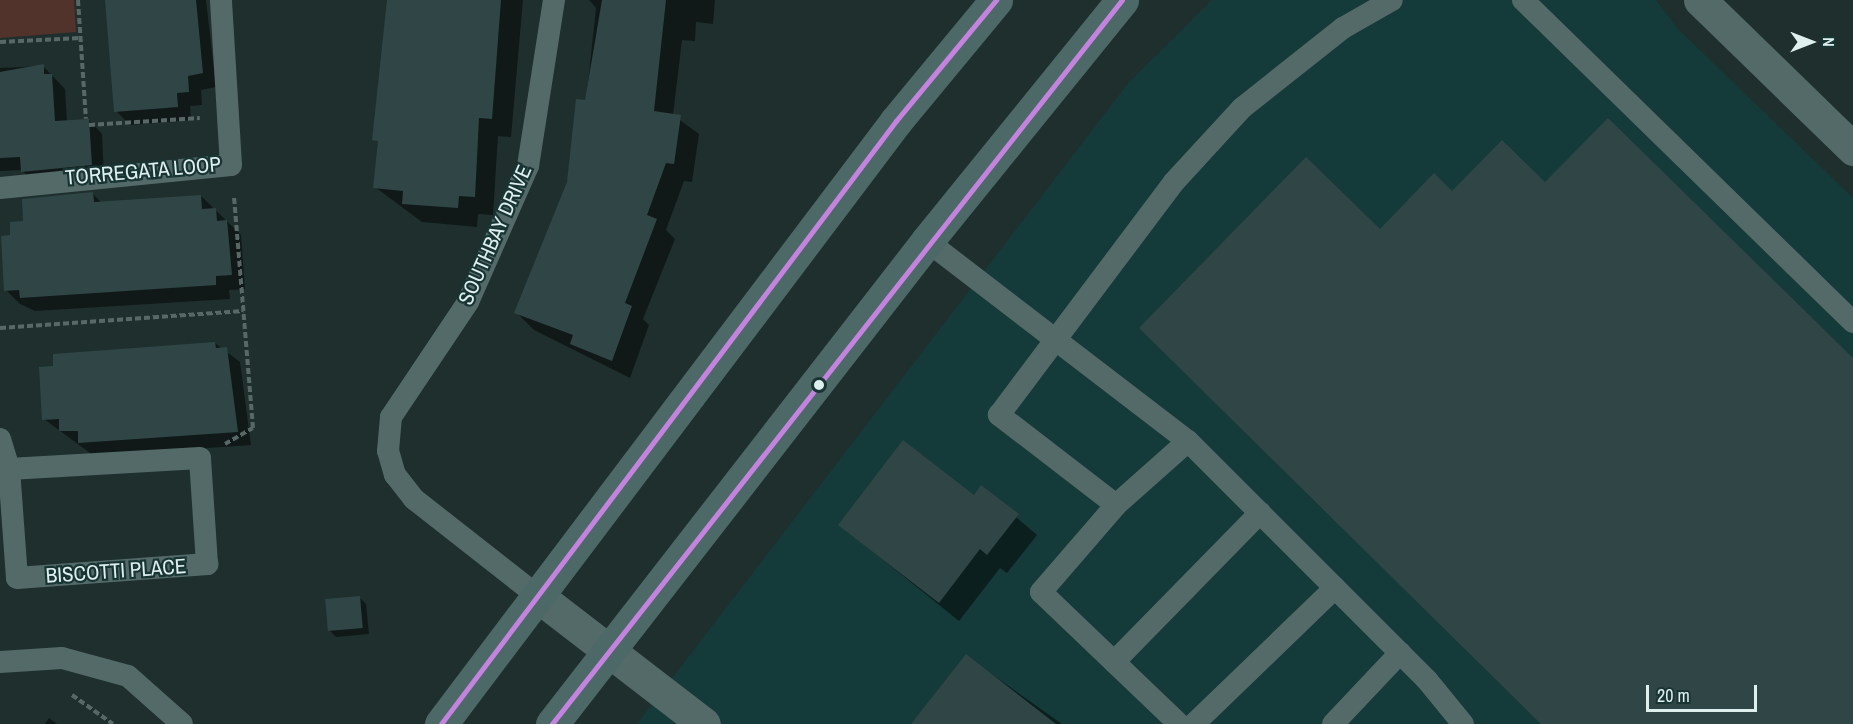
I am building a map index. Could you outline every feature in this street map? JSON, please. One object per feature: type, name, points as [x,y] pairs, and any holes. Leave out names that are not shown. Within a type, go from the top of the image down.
[{"type":"highway","points":[[1700,0],[1853,149]]},
{"type":"main road","points":[[441,724],[896,121],[996,0]]},
{"type":"main road","points":[[552,724],[927,241],[1122,0]]},
{"type":"street","points":[[539,597],[704,724]]},
{"type":"lane","name":"TORREGATA LOOP","points":[[0,188],[231,165],[221,0]]},
{"type":"lane","name":"SOUTHBAY DRIVE","points":[[539,597],[414,500],[395,475],[388,451],[391,417],[406,387],[468,302],[528,166],[554,0]]},
{"type":"lane","points":[[1116,505],[999,415],[1053,336],[1174,182],[1242,108],[1343,28],[1392,0]]},
{"type":"lane","points":[[1523,0],[1853,322]]},
{"type":"lane","points":[[927,241],[1188,441],[1400,652],[1463,724]]},
{"type":"lane","name":"BISCOTTI PLACE","points":[[0,439],[9,469],[16,578],[207,564],[201,458]]},
{"type":"lane","points":[[1179,724],[1041,592],[1116,505],[1188,441]]},
{"type":"lane","points":[[9,469],[201,458]]},
{"type":"lane","points":[[1114,662],[1260,513]]},
{"type":"lane","points":[[1194,724],[1335,588]]},
{"type":"lane","points":[[1333,724],[1400,652]]},
{"type":"lane","points":[[0,662],[62,658],[128,676],[182,724]]},
{"type":"path","points":[[78,0],[86,119]]},
{"type":"path","points":[[0,42],[80,38]]},
{"type":"path","points":[[90,125],[228,116]]},
{"type":"path","points":[[201,458],[253,428],[231,165]]},
{"type":"path","points":[[0,328],[243,311]]},
{"type":"path","points":[[66,692],[113,724]]},
{"type":"shaded area","points":[[0,0],[74,0],[76,32],[0,38]]},
{"type":"shaded area","points":[[1212,0],[1656,0],[1678,29],[1853,198],[1853,724],[637,724],[1129,82]]},
{"type":"building","points":[[105,0],[196,0],[203,73],[188,76],[189,92],[177,93],[178,107],[114,112]]},
{"type":"building","points":[[387,0],[501,0],[492,119],[479,118],[475,197],[459,196],[458,208],[402,204],[403,191],[373,188],[378,141],[372,140]]},
{"type":"building","points":[[602,0],[666,0],[654,111],[681,115],[674,164],[666,163],[647,215],[657,219],[625,303],[632,306],[612,361],[570,344],[573,335],[514,313],[567,182],[576,99],[585,100]]},
{"type":"building","points":[[44,64],[44,74],[52,74],[55,121],[89,119],[92,165],[21,172],[20,157],[0,158],[0,72]]},
{"type":"building","points":[[1608,118],[1853,358],[1853,724],[1541,724],[1139,328],[1306,157],[1380,229],[1434,173],[1452,191],[1502,140],[1545,182]]},
{"type":"building","points":[[93,192],[94,202],[201,195],[202,209],[216,208],[217,221],[227,220],[232,275],[216,276],[216,285],[20,298],[19,290],[4,291],[1,236],[10,235],[10,222],[23,221],[22,199]]},
{"type":"building","points":[[215,342],[216,348],[227,347],[238,432],[78,443],[78,431],[59,431],[59,419],[42,420],[39,367],[53,366],[53,354]]},
{"type":"building","points":[[903,440],[974,495],[981,485],[1019,514],[987,555],[980,549],[939,603],[838,525]]},
{"type":"building","points":[[360,596],[363,628],[328,631],[325,599]]},
{"type":"building","points":[[966,654],[1056,724],[911,724]]},
{"type":"transit line","points":[[441,724],[896,121],[996,0]]},
{"type":"transit line","points":[[552,724],[1122,0]]}]
